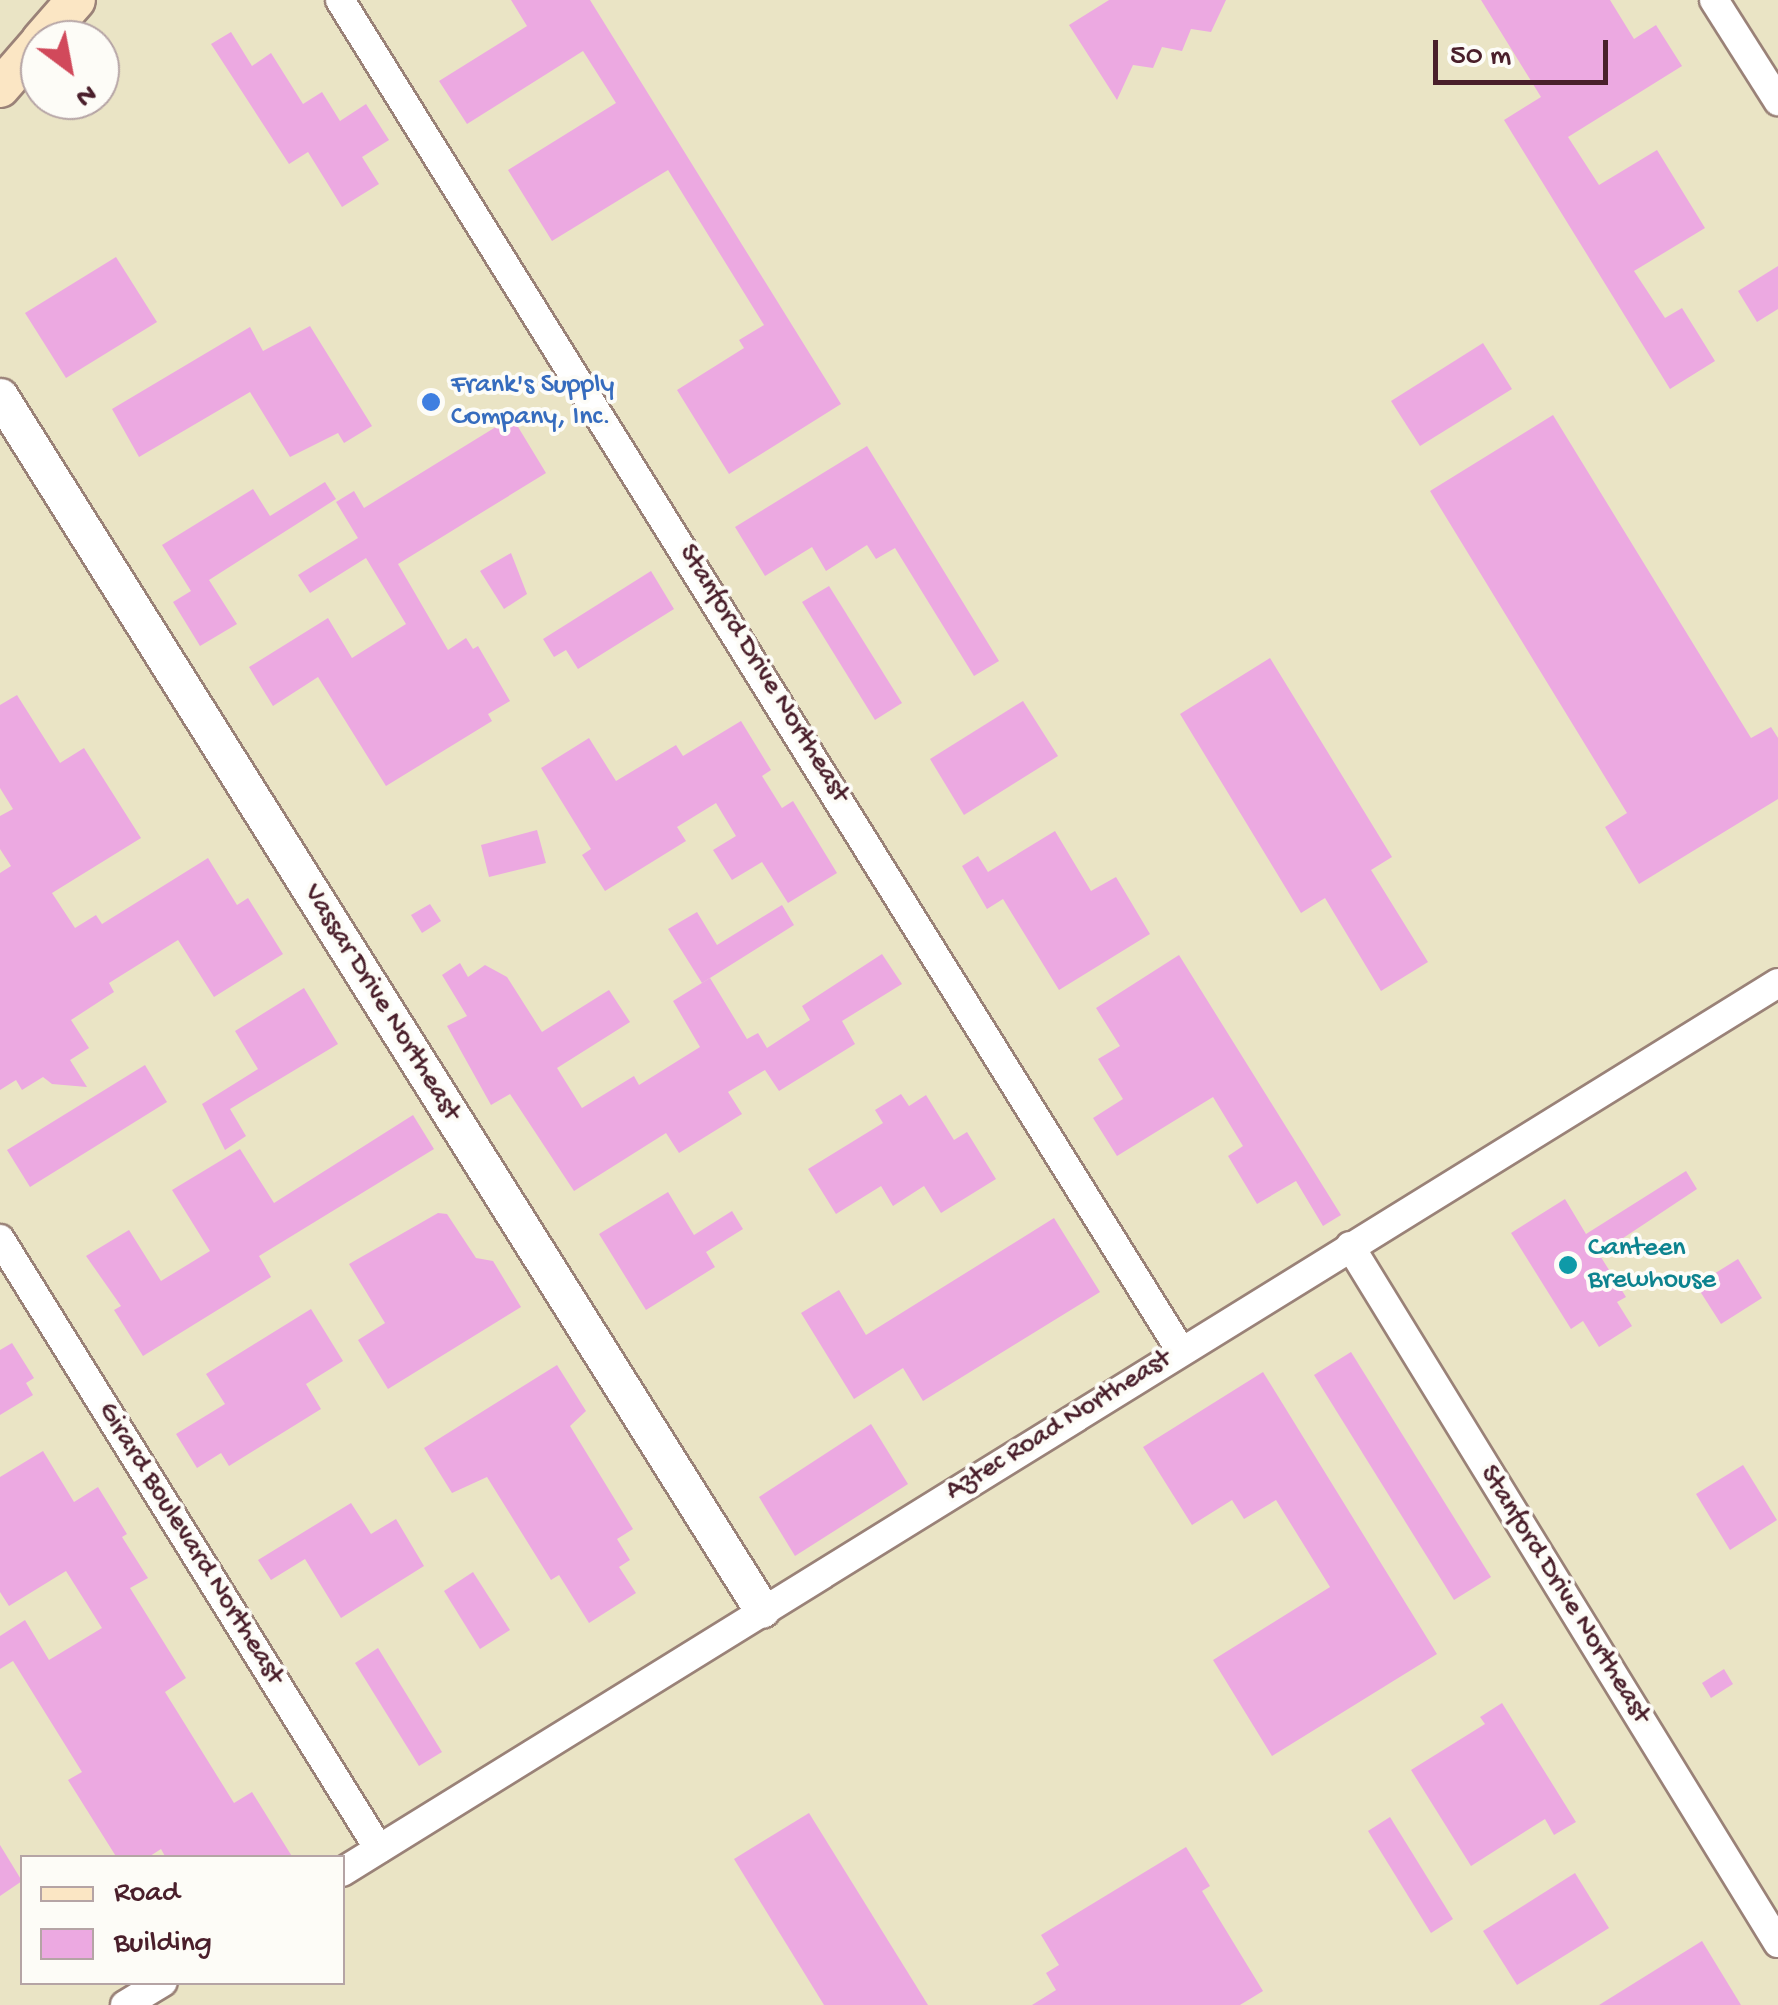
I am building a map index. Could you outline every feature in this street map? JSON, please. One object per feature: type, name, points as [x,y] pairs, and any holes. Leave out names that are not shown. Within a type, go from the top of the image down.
[{"type":"main road","points":[[59,20],[76,0]]},
{"type":"main road","points":[[0,88],[20,65]]},
{"type":"street","name":"Stanford Drive Northeast","points":[[340,0],[1181,1351]]},
{"type":"street","points":[[1714,0],[1778,101]]},
{"type":"street","name":"Vassar Drive Northeast","points":[[0,396],[762,1610]]},
{"type":"street","name":"Aztec Road Northeast","points":[[345,1870],[1778,983]]},
{"type":"street","name":"Girard Boulevard Northeast","points":[[0,1240],[379,1849]]},
{"type":"street","name":"Stanford Drive Northeast","points":[[1350,1246],[1778,1943]]},
{"type":"building","points":[[511,0],[590,0],[841,404],[729,474],[677,390],[744,348],[739,340],[764,325],[668,170],[552,241],[508,170],[616,103],[583,51],[467,124],[439,81],[527,26]]},
{"type":"building","points":[[1109,0],[1226,0],[1211,32],[1191,29],[1182,51],[1162,47],[1153,68],[1133,65],[1117,100],[1069,25]]},
{"type":"building","points":[[1481,0],[1610,0],[1634,39],[1656,25],[1682,66],[1568,137],[1599,185],[1657,150],[1705,228],[1634,271],[1665,318],[1682,308],[1715,361],[1670,389],[1504,120],[1541,97]]},
{"type":"building","points":[[231,32],[252,66],[271,53],[303,104],[322,92],[340,121],[366,104],[389,140],[362,157],[379,184],[342,207],[308,152],[289,164],[211,44]]},
{"type":"building","points":[[116,257],[157,322],[66,378],[25,313]]},
{"type":"building","points":[[1778,266],[1778,309],[1757,322],[1738,291]]},
{"type":"building","points":[[310,326],[372,426],[344,443],[338,433],[290,457],[250,392],[139,457],[112,409],[250,327],[263,351]]},
{"type":"building","points":[[1483,343],[1512,389],[1420,446],[1391,401]]},
{"type":"building","points":[[1553,415],[1751,738],[1771,727],[1778,738],[1778,799],[1639,884],[1605,827],[1627,813],[1430,491]]},
{"type":"building","points":[[512,417],[546,473],[398,564],[448,650],[466,638],[473,649],[478,646],[510,701],[488,714],[492,721],[386,786],[318,677],[273,706],[249,667],[328,618],[352,658],[406,624],[366,558],[310,593],[298,575],[358,538],[336,502],[354,491],[364,508]]},
{"type":"building","points":[[867,446],[999,661],[974,676],[895,548],[876,559],[867,545],[826,571],[812,547],[765,576],[735,527]]},
{"type":"building","points":[[325,482],[336,499],[209,580],[237,624],[200,646],[173,602],[191,591],[162,545],[253,489],[270,516]]},
{"type":"building","points":[[511,553],[527,594],[504,609],[480,571]]},
{"type":"building","points":[[651,571],[674,609],[578,669],[566,650],[554,657],[543,639]]},
{"type":"building","points":[[829,586],[902,703],[875,720],[802,602]]},
{"type":"building","points":[[1270,658],[1392,857],[1371,870],[1428,962],[1381,991],[1325,898],[1301,913],[1180,714]]},
{"type":"building","points":[[17,695],[60,763],[84,748],[141,838],[52,893],[75,928],[96,915],[102,924],[208,858],[237,905],[248,898],[283,954],[214,997],[178,940],[109,983],[114,992],[71,1020],[89,1048],[70,1060],[87,1087],[52,1084],[43,1077],[22,1090],[16,1080],[0,1090],[0,873],[11,866],[0,849],[0,816],[13,809],[0,788],[0,705]]},
{"type":"building","points":[[1023,701],[1058,756],[964,815],[930,759]]},
{"type":"building","points":[[741,721],[771,770],[762,776],[782,808],[793,801],[837,873],[788,903],[762,862],[732,880],[713,850],[736,836],[716,803],[677,827],[686,841],[605,891],[582,855],[591,849],[541,768],[589,738],[616,781],[676,745],[683,756]]},
{"type":"building","points":[[537,830],[546,863],[489,877],[481,845]]},
{"type":"building","points":[[1055,831],[1091,891],[1116,877],[1150,934],[1059,990],[1003,899],[987,909],[962,866],[978,856],[988,872]]},
{"type":"building","points":[[430,904],[441,921],[422,933],[411,915]]},
{"type":"building","points":[[782,905],[794,925],[702,983],[668,929],[697,912],[717,945]]},
{"type":"building","points":[[882,954],[902,984],[842,1021],[855,1044],[779,1091],[765,1070],[728,1092],[742,1114],[679,1153],[666,1133],[574,1191],[510,1094],[491,1105],[447,1026],[467,1016],[442,975],[460,963],[468,977],[485,965],[507,977],[542,1032],[609,990],[630,1022],[557,1068],[582,1108],[634,1076],[639,1085],[700,1047],[673,1001],[710,978],[747,1039],[758,1033],[767,1048],[810,1020],[802,1006]]},
{"type":"building","points":[[1179,955],[1341,1215],[1323,1226],[1296,1181],[1257,1204],[1228,1156],[1243,1146],[1213,1097],[1117,1156],[1093,1118],[1123,1099],[1098,1059],[1120,1046],[1096,1008]]},
{"type":"building","points":[[304,988],[338,1044],[230,1109],[246,1136],[225,1150],[202,1104],[258,1069],[235,1031]]},
{"type":"building","points":[[145,1065],[167,1102],[30,1187],[7,1150]]},
{"type":"building","points":[[901,1094],[909,1106],[926,1095],[954,1140],[967,1132],[996,1179],[941,1213],[924,1186],[893,1206],[881,1186],[836,1214],[808,1169],[883,1123],[875,1110]]},
{"type":"building","points":[[413,1115],[434,1149],[259,1256],[271,1277],[143,1356],[114,1310],[121,1306],[86,1256],[129,1230],[161,1281],[210,1251],[172,1190],[240,1149],[274,1203]]},
{"type":"building","name":"Canteen Brewhouse","points":[[1686,1171],[1697,1189],[1599,1254],[1626,1297],[1617,1302],[1632,1326],[1599,1347],[1583,1321],[1571,1329],[1511,1233],[1565,1199],[1586,1234]]},
{"type":"building","points":[[668,1192],[694,1235],[732,1211],[743,1229],[706,1252],[715,1267],[646,1310],[599,1234]]},
{"type":"building","points":[[438,1213],[447,1214],[476,1258],[493,1261],[521,1307],[388,1389],[358,1340],[385,1323],[349,1264]]},
{"type":"building","points":[[1054,1218],[1100,1292],[923,1401],[903,1368],[854,1399],[801,1313],[839,1290],[866,1335]]},
{"type":"building","points":[[1738,1259],[1762,1298],[1721,1324],[1696,1285]]},
{"type":"building","points":[[311,1309],[343,1361],[306,1384],[321,1409],[229,1466],[221,1453],[197,1468],[176,1434],[225,1404],[206,1374]]},
{"type":"building","points":[[12,1343],[34,1378],[26,1383],[33,1395],[0,1415],[0,1350]]},
{"type":"building","points":[[1351,1352],[1491,1577],[1454,1600],[1314,1375]]},
{"type":"building","points":[[557,1365],[586,1411],[570,1426],[633,1529],[617,1539],[630,1560],[619,1567],[636,1593],[589,1623],[559,1575],[551,1580],[487,1477],[452,1493],[424,1448]]},
{"type":"building","points":[[1263,1372],[1437,1654],[1272,1756],[1213,1660],[1330,1587],[1276,1500],[1244,1519],[1232,1500],[1192,1525],[1143,1447]]},
{"type":"building","points":[[871,1424],[908,1484],[795,1556],[759,1497]]},
{"type":"building","points":[[43,1451],[74,1502],[98,1487],[127,1534],[122,1537],[148,1578],[130,1588],[186,1678],[165,1692],[234,1803],[252,1792],[291,1855],[164,1855],[161,1849],[152,1855],[115,1855],[68,1780],[82,1772],[13,1661],[0,1669],[0,1636],[25,1620],[49,1660],[102,1628],[66,1571],[9,1606],[0,1592],[0,1477]]},
{"type":"building","points":[[1743,1465],[1777,1520],[1730,1550],[1696,1494]]},
{"type":"building","points":[[351,1503],[371,1534],[396,1519],[424,1566],[341,1618],[305,1559],[271,1580],[258,1560]]},
{"type":"building","points":[[473,1572],[510,1630],[480,1649],[444,1591]]},
{"type":"building","points":[[378,1648],[442,1752],[419,1766],[355,1663]]},
{"type":"building","points":[[1724,1669],[1733,1684],[1711,1698],[1702,1683]]},
{"type":"building","points":[[1502,1703],[1576,1822],[1554,1835],[1545,1819],[1471,1866],[1411,1770],[1485,1724],[1480,1717]]},
{"type":"building","points":[[809,1813],[928,2005],[824,2005],[734,1859]]},
{"type":"building","points":[[1390,1817],[1453,1919],[1431,1933],[1368,1831]]},
{"type":"building","points":[[0,1845],[20,1882],[0,1896]]},
{"type":"building","points":[[1186,1847],[1210,1886],[1202,1891],[1263,1991],[1240,2005],[1032,2005],[1056,1990],[1046,1973],[1059,1965],[1041,1935]]},
{"type":"building","points":[[1575,1873],[1609,1928],[1517,1985],[1483,1931]]},
{"type":"building","points":[[1702,1941],[1741,2005],[1599,2005]]},
{"type":"place","name":"Frank's Supply Company, Inc.","points":[[431,402]]},
{"type":"place","name":"Canteen Brewhouse","points":[[1568,1265]]}]
